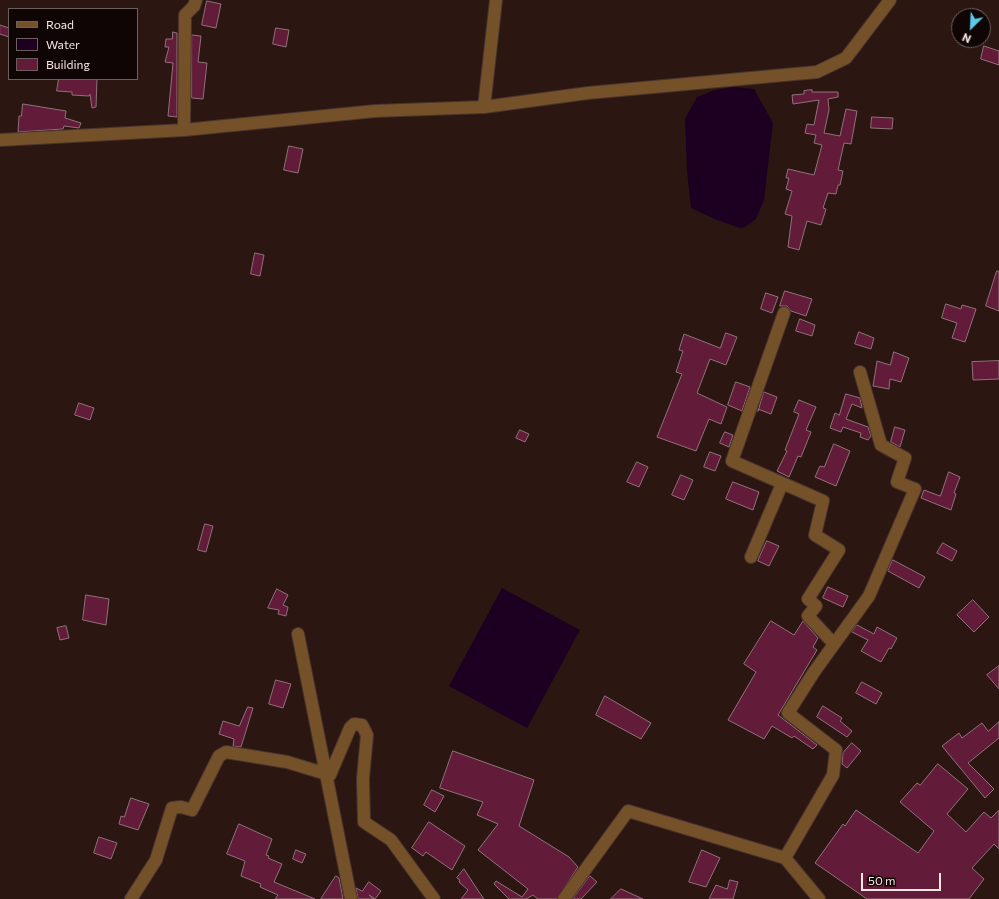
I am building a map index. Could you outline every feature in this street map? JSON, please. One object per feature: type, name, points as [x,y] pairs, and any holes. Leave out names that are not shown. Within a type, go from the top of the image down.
[{"type":"street","points":[[184,130],[185,15],[194,6],[196,0]]},
{"type":"street","points":[[484,107],[496,0]]},
{"type":"street","points":[[0,140],[184,130],[375,111],[484,107],[588,94],[817,72],[846,58],[890,0]]},
{"type":"street","points":[[784,313],[732,461],[823,501],[815,535],[839,550],[808,599],[816,606],[808,616],[834,644]]},
{"type":"street","points":[[785,858],[833,775],[836,750],[788,713],[814,672],[869,596],[915,489],[898,482],[905,458],[881,445],[860,372]]},
{"type":"street","points":[[751,558],[782,484]]},
{"type":"street","points":[[298,634],[351,899]]},
{"type":"street","points":[[131,899],[156,860],[172,808],[181,807],[192,810],[219,756],[226,752],[266,758],[330,775],[350,728],[354,724],[362,725],[367,735],[363,778],[364,822],[391,840],[434,899]]},
{"type":"street","points":[[564,899],[628,811],[785,858],[818,899]]},
{"type":"water","points":[[734,87],[754,89],[773,123],[764,200],[756,219],[745,227],[740,228],[717,220],[691,208],[687,171],[685,119],[697,97],[715,90]]},
{"type":"water","points":[[502,588],[580,630],[527,728],[449,686]]},
{"type":"building","points":[[207,1],[221,4],[216,28],[202,25]]},
{"type":"building","points":[[0,25],[8,28],[8,37],[0,34]]},
{"type":"building","points":[[276,28],[289,30],[286,47],[273,44]]},
{"type":"building","points":[[173,32],[177,33],[177,117],[168,116],[173,63],[165,62],[169,47],[165,47],[166,39],[172,39]]},
{"type":"building","points":[[192,35],[201,36],[198,62],[207,63],[203,99],[192,98]]},
{"type":"building","points":[[984,48],[990,48],[999,51],[999,65],[981,59]]},
{"type":"building","points":[[59,80],[97,80],[96,107],[92,108],[90,94],[89,96],[72,95],[72,92],[57,91]]},
{"type":"building","points":[[812,90],[812,92],[838,92],[838,97],[828,99],[829,110],[824,133],[840,136],[846,109],[857,111],[851,144],[844,143],[838,170],[843,171],[840,185],[838,185],[836,194],[828,193],[823,208],[826,209],[821,225],[807,221],[799,250],[788,247],[792,216],[785,214],[792,191],[786,189],[789,178],[786,178],[788,169],[814,175],[822,145],[814,143],[816,135],[805,133],[807,124],[814,125],[819,100],[793,104],[792,95],[804,94],[804,91]]},
{"type":"building","points":[[23,104],[66,111],[65,118],[81,123],[79,128],[64,126],[63,129],[18,132],[19,116],[21,116]]},
{"type":"building","points":[[872,117],[893,118],[892,129],[871,128]]},
{"type":"building","points":[[289,146],[303,149],[298,173],[284,170]]},
{"type":"building","points":[[255,253],[264,255],[260,276],[251,274]]},
{"type":"building","points":[[997,271],[999,271],[999,311],[986,306]]},
{"type":"building","points":[[785,291],[812,299],[806,316],[791,311],[787,306],[780,306]]},
{"type":"building","points":[[766,293],[778,297],[772,313],[761,309]]},
{"type":"building","points":[[946,304],[961,309],[962,305],[976,309],[965,342],[952,338],[957,323],[942,318]]},
{"type":"building","points":[[800,319],[815,325],[812,336],[796,331]]},
{"type":"building","points":[[859,332],[874,338],[871,349],[855,344]]},
{"type":"building","points":[[726,333],[737,337],[726,365],[710,359],[697,393],[727,407],[721,424],[709,419],[696,451],[657,437],[682,374],[676,372],[683,351],[679,350],[684,334],[720,348]]},
{"type":"building","points":[[894,352],[909,358],[901,382],[890,379],[889,389],[873,386],[877,361],[890,365]]},
{"type":"building","points":[[999,361],[999,379],[973,380],[972,362]]},
{"type":"building","points":[[736,382],[750,387],[742,411],[728,405]]},
{"type":"building","points":[[764,392],[777,397],[771,414],[759,409]]},
{"type":"building","points":[[846,394],[860,398],[862,408],[852,404],[846,419],[868,427],[871,436],[868,440],[860,437],[861,433],[843,427],[841,432],[830,428],[835,413],[839,415]]},
{"type":"building","points":[[799,400],[816,407],[806,430],[811,432],[801,457],[798,456],[789,477],[777,471],[787,451],[785,450],[799,414],[794,412]]},
{"type":"building","points":[[79,403],[94,408],[90,420],[75,415]]},
{"type":"building","points":[[895,427],[905,430],[900,447],[891,442]]},
{"type":"building","points":[[520,430],[529,434],[525,442],[516,438]]},
{"type":"building","points":[[725,432],[733,435],[729,447],[720,443]]},
{"type":"building","points":[[834,444],[850,451],[836,486],[815,477],[820,466],[824,467]]},
{"type":"building","points":[[710,452],[721,456],[715,471],[704,467]]},
{"type":"building","points":[[637,462],[648,467],[639,487],[627,482]]},
{"type":"building","points":[[949,472],[960,477],[954,493],[956,494],[951,510],[921,498],[924,490],[940,496]]},
{"type":"building","points":[[681,475],[693,480],[684,500],[672,495]]},
{"type":"building","points":[[733,482],[759,492],[753,510],[726,499]]},
{"type":"building","points":[[205,524],[213,526],[206,552],[198,550]]},
{"type":"building","points":[[767,541],[779,546],[769,566],[758,561]]},
{"type":"building","points":[[943,543],[957,551],[952,561],[937,553]]},
{"type":"building","points":[[893,560],[925,577],[919,588],[888,571]]},
{"type":"building","points":[[828,587],[848,596],[843,607],[823,598]]},
{"type":"building","points":[[277,589],[288,595],[283,605],[288,607],[286,616],[278,614],[279,610],[268,608]]},
{"type":"building","points":[[86,595],[109,599],[106,625],[83,620]]},
{"type":"building","points":[[973,600],[989,617],[974,632],[957,615]]},
{"type":"building","points":[[771,621],[794,635],[803,621],[818,638],[813,647],[817,650],[778,715],[817,745],[813,749],[794,736],[792,738],[772,726],[764,739],[728,720],[756,672],[744,664]]},
{"type":"building","points":[[857,625],[874,634],[877,627],[897,638],[881,662],[861,651],[868,640],[852,632]]},
{"type":"building","points":[[66,626],[69,638],[60,640],[57,628]]},
{"type":"building","points":[[999,666],[999,689],[987,675]]},
{"type":"building","points":[[276,680],[291,684],[283,708],[269,704]]},
{"type":"building","points":[[862,682],[882,693],[876,704],[856,693]]},
{"type":"building","points":[[605,696],[651,723],[641,739],[596,715]]},
{"type":"building","points":[[823,706],[842,718],[840,721],[852,731],[847,737],[817,717]]},
{"type":"building","points":[[248,707],[253,708],[241,747],[233,746],[234,739],[219,734],[223,721],[239,726]]},
{"type":"building","points":[[999,722],[999,738],[968,763],[994,789],[985,798],[942,746],[959,733],[962,738],[982,723],[988,731]]},
{"type":"building","points":[[852,743],[861,751],[847,768],[842,764],[843,753]]},
{"type":"building","points":[[453,751],[534,780],[519,826],[569,857],[578,867],[557,899],[538,899],[533,895],[526,899],[509,899],[494,884],[496,881],[522,897],[528,889],[478,850],[498,824],[477,815],[483,802],[440,788]]},
{"type":"building","points":[[938,764],[968,789],[947,814],[966,832],[984,812],[991,818],[999,810],[999,849],[994,844],[972,868],[984,879],[969,899],[867,899],[815,863],[843,824],[845,826],[856,810],[918,853],[934,831],[900,802],[917,783],[920,785]]},
{"type":"building","points":[[432,790],[444,796],[435,812],[424,805]]},
{"type":"building","points":[[131,798],[149,804],[138,830],[119,824],[121,816],[124,817]]},
{"type":"building","points":[[429,822],[465,846],[452,870],[426,852],[423,856],[412,848]]},
{"type":"building","points":[[239,824],[272,839],[266,855],[269,856],[268,858],[282,864],[274,882],[315,899],[275,899],[278,895],[260,887],[261,884],[241,876],[245,861],[227,854]]},
{"type":"building","points":[[99,837],[117,843],[111,859],[94,853]]},
{"type":"building","points":[[296,850],[306,854],[302,863],[293,859]]},
{"type":"building","points":[[702,850],[720,858],[706,887],[689,882]]},
{"type":"building","points":[[464,869],[484,899],[461,899],[468,890],[459,882],[460,880],[457,878]]},
{"type":"building","points":[[336,876],[339,878],[343,899],[321,899]]},
{"type":"building","points":[[590,876],[597,882],[581,899],[573,899]]},
{"type":"building","points":[[730,880],[738,882],[733,899],[709,899],[716,885],[727,889]]},
{"type":"building","points":[[369,882],[381,891],[375,899],[369,895],[374,899],[358,899],[356,888],[362,891]]},
{"type":"building","points":[[621,889],[643,899],[611,899]]}]
